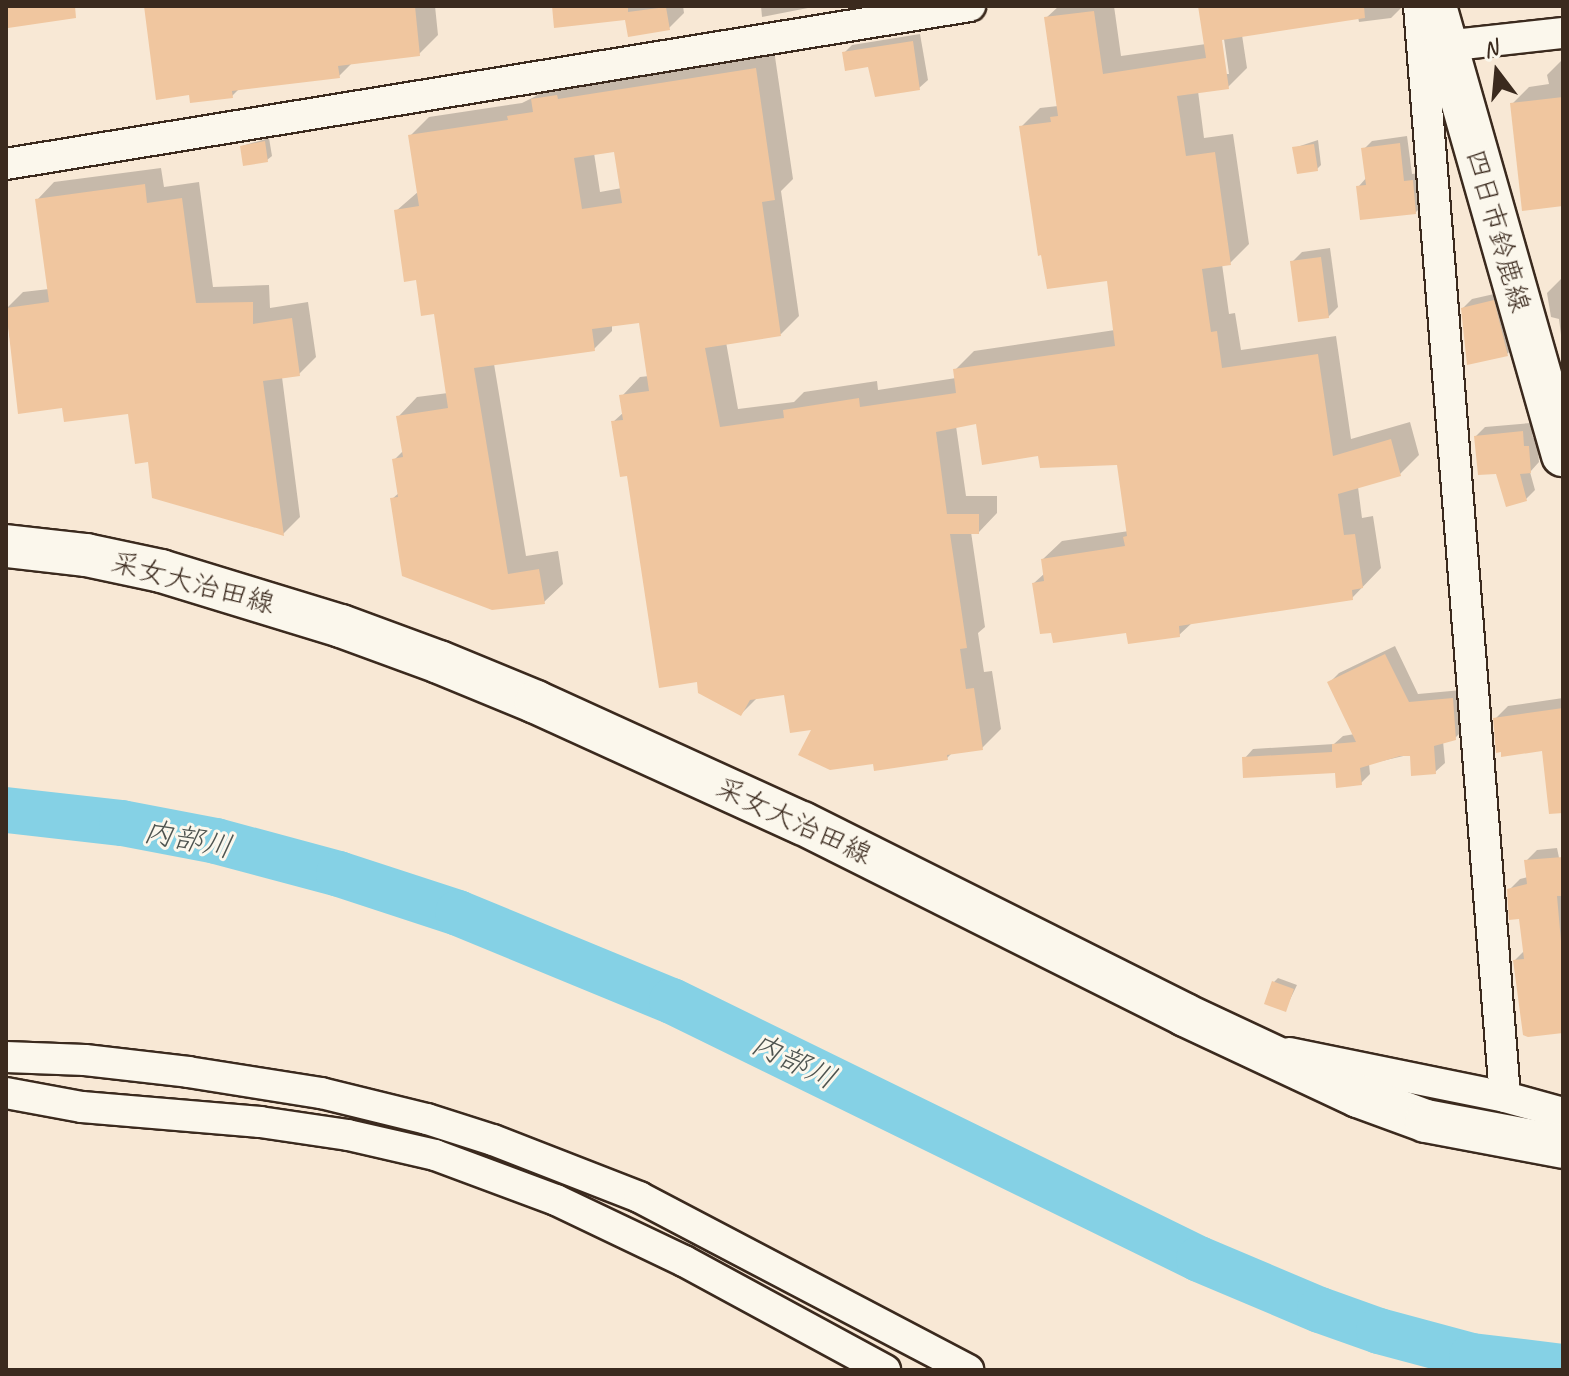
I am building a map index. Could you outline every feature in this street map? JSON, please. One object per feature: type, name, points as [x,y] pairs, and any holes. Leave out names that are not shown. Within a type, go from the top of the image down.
[{"type":"main road","name":"四日市鈴鹿線","points":[[1435,6],[1563,455]]},
{"type":"main road","name":"采女大治田線","points":[[6,546],[86,555],[161,571],[297,611],[439,662],[549,708],[802,823],[1255,1049],[1358,1096],[1426,1121],[1563,1147]]},
{"type":"street","points":[[6,164],[970,6]]},
{"type":"street","points":[[1419,6],[1505,1097]]},
{"type":"street","points":[[1445,46],[1563,33]]},
{"type":"street","points":[[1255,1049],[1316,1056],[1505,1097],[1563,1113]]},
{"type":"street","points":[[6,1057],[85,1060],[173,1070],[321,1093],[427,1119],[493,1140],[639,1197],[968,1370]]},
{"type":"street","points":[[6,1093],[82,1107],[260,1122],[348,1135],[435,1155],[556,1200],[684,1261],[885,1370]]},
{"type":"building","points":[[6,6],[75,6],[76,18],[8,28]]},
{"type":"building","points":[[144,6],[415,6],[420,56],[338,66],[340,78],[232,91],[233,98],[190,103],[189,95],[156,100]]},
{"type":"building","points":[[552,6],[628,6],[628,12],[666,7],[670,30],[628,37],[625,20],[554,28]]},
{"type":"building","points":[[1198,6],[1364,6],[1365,18],[1222,40],[1229,89],[1177,96],[1186,156],[1215,152],[1231,265],[1202,269],[1211,332],[1217,331],[1222,368],[1318,354],[1333,456],[1391,439],[1401,476],[1338,494],[1344,535],[1355,534],[1363,588],[1352,590],[1353,600],[1179,626],[1180,637],[1128,644],[1126,633],[1053,643],[1051,633],[1040,634],[1032,583],[1044,581],[1041,559],[1125,546],[1123,537],[1127,536],[1117,465],[1040,468],[1038,456],[982,465],[976,424],[936,432],[947,514],[979,514],[979,534],[950,534],[967,648],[960,649],[966,689],[974,688],[983,750],[947,755],[948,760],[874,771],[873,764],[830,770],[798,755],[811,730],[790,733],[784,695],[750,700],[741,716],[698,693],[697,682],[659,688],[627,476],[620,477],[611,421],[623,420],[619,395],[649,391],[639,323],[592,329],[595,351],[474,368],[508,574],[539,569],[545,604],[492,610],[402,576],[390,498],[398,497],[392,459],[403,457],[396,416],[448,408],[434,314],[421,316],[416,280],[404,282],[394,210],[419,206],[408,135],[508,120],[507,116],[533,112],[531,99],[557,95],[558,99],[756,68],[775,200],[762,202],[781,336],[705,348],[720,427],[784,418],[783,410],[859,398],[860,407],[956,393],[953,369],[1115,346],[1107,281],[1047,289],[1041,255],[1038,256],[1019,126],[1051,122],[1050,117],[1058,116],[1044,17],[1094,11],[1103,74],[1206,58]],"holes":[[[614,152],[622,203],[582,209],[574,158]]]},
{"type":"building","points":[[913,41],[920,90],[875,97],[868,67],[845,71],[842,52]]},
{"type":"building","points":[[1563,97],[1563,206],[1522,211],[1510,103]]},
{"type":"building","points":[[265,141],[268,162],[243,166],[240,146]]},
{"type":"building","points":[[1400,143],[1404,181],[1413,180],[1416,214],[1360,220],[1356,186],[1366,185],[1361,148]]},
{"type":"building","points":[[1314,144],[1318,171],[1297,174],[1292,147]]},
{"type":"building","points":[[145,184],[147,203],[182,198],[196,303],[253,302],[253,324],[292,318],[300,376],[263,381],[284,536],[152,498],[148,462],[135,464],[128,414],[64,422],[62,408],[18,414],[6,308],[49,302],[35,199]]},
{"type":"building","points":[[1321,257],[1329,318],[1298,322],[1290,261]]},
{"type":"building","points":[[1494,300],[1508,356],[1467,365],[1461,308]]},
{"type":"building","points":[[1523,431],[1524,446],[1529,446],[1531,473],[1520,474],[1527,501],[1506,507],[1496,474],[1478,475],[1474,436]]},
{"type":"building","points":[[1385,654],[1409,702],[1453,698],[1456,740],[1434,746],[1436,774],[1411,776],[1410,756],[1400,756],[1360,768],[1362,785],[1336,788],[1335,773],[1243,778],[1242,757],[1332,752],[1332,744],[1356,742],[1327,682]]},
{"type":"building","points":[[1563,708],[1563,813],[1549,814],[1542,751],[1501,757],[1501,752],[1496,753],[1493,718]]},
{"type":"building","points":[[1563,857],[1563,896],[1557,896],[1563,964],[1563,1033],[1528,1037],[1523,1035],[1513,960],[1524,959],[1519,919],[1509,920],[1507,889],[1527,884],[1524,860]]},
{"type":"building","points":[[1272,981],[1294,989],[1286,1012],[1264,1004]]},
{"type":"waterway","name":"内部川","points":[[6,810],[122,823],[216,841],[339,874],[458,913],[672,1001],[1199,1259],[1320,1310],[1379,1331],[1472,1356],[1563,1367]]}]
